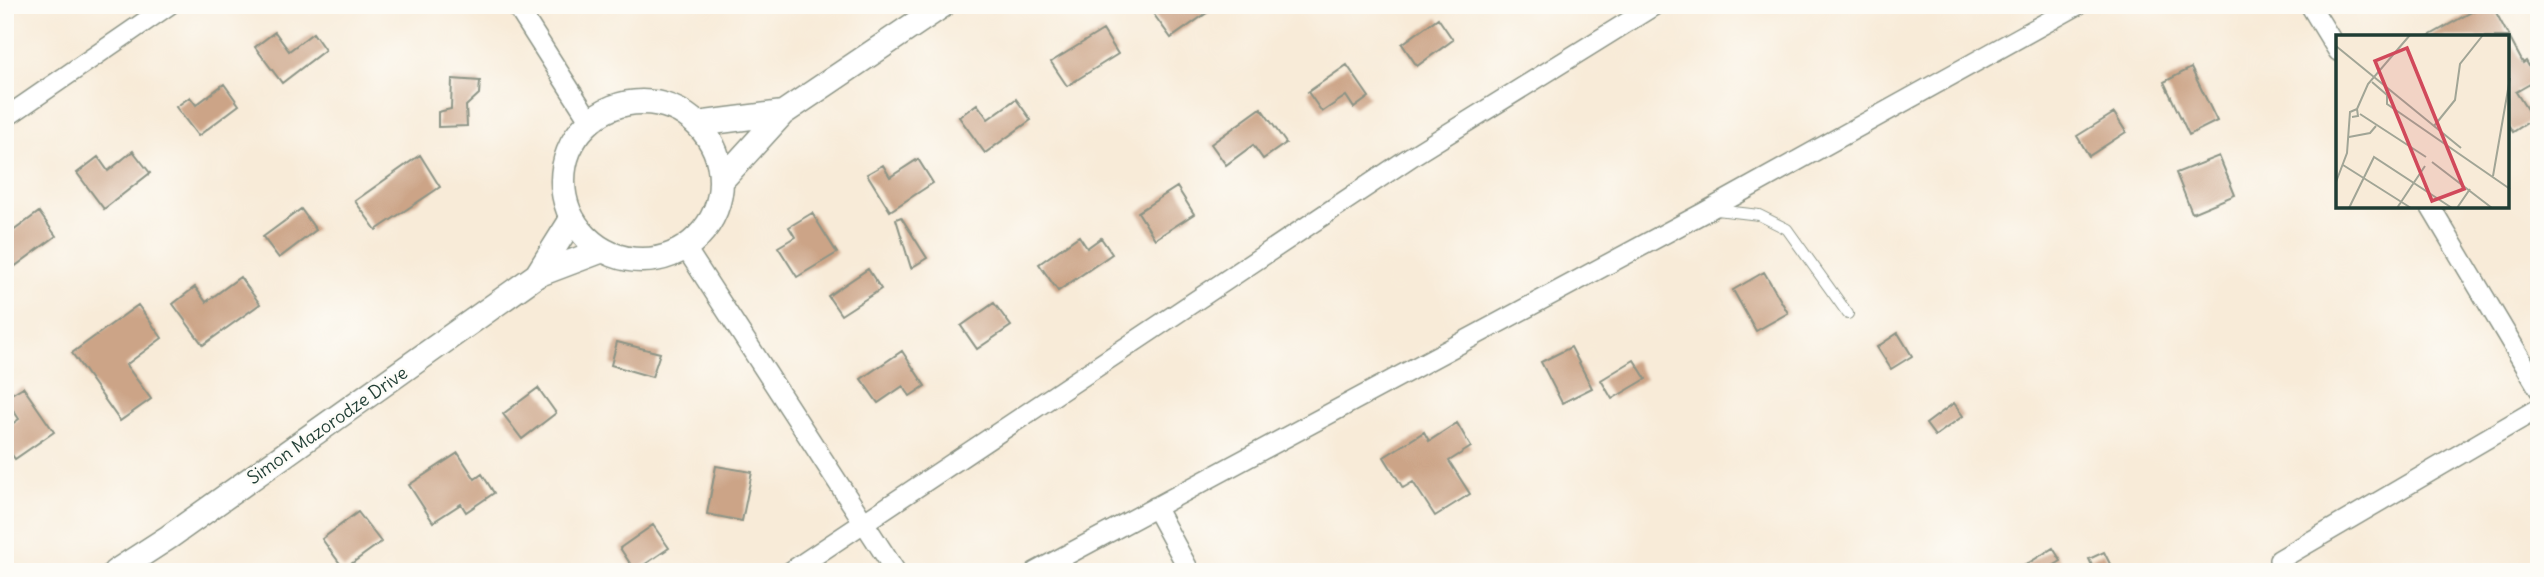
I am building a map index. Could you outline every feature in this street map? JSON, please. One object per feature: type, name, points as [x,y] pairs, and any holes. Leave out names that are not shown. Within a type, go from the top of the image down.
[{"type":"street","points":[[5,118],[169,5]]},
{"type":"street","points":[[516,5],[590,121]]},
{"type":"street","points":[[721,181],[782,113],[943,5]]},
{"type":"street","points":[[790,572],[1412,156],[1655,5]]},
{"type":"street","points":[[1035,572],[1703,213],[2078,5]]},
{"type":"street","points":[[2310,5],[2336,49]]},
{"type":"street","points":[[645,102],[673,108],[697,124],[710,141],[719,160],[719,201],[711,219],[685,247],[659,258],[630,260],[603,250],[586,236],[572,219],[565,198],[563,177],[572,147],[590,121],[616,106],[645,102]]},
{"type":"street","points":[[697,124],[782,113]]},
{"type":"street","points":[[2431,208],[2539,389]]},
{"type":"street","name":"Simon Mazorodze Drive","points":[[537,275],[572,219]]},
{"type":"street","points":[[685,247],[896,572]]},
{"type":"street","name":"Simon Mazorodze Drive","points":[[114,572],[169,537],[537,275],[603,250]]},
{"type":"street","points":[[2279,560],[2539,408]]},
{"type":"street","points":[[1155,507],[1191,572]]},
{"type":"lane","points":[[1703,213],[1723,208],[1759,215],[1787,229],[1848,314]]},
{"type":"building","points":[[1147,5],[1218,5],[1171,38]]},
{"type":"building","points":[[2484,5],[2492,5],[2508,35],[2431,35]]},
{"type":"building","points":[[1438,18],[1453,40],[1417,66],[1402,44]]},
{"type":"building","points":[[1103,30],[1118,54],[1067,86],[1051,62]]},
{"type":"building","points":[[275,32],[289,51],[313,33],[325,50],[282,83],[255,47]]},
{"type":"building","points":[[2509,37],[2523,63],[2526,61],[2537,80],[2516,92],[2533,119],[2513,132],[2509,126]]},
{"type":"building","points":[[1347,65],[1369,97],[1354,108],[1346,96],[1322,112],[1308,92]]},
{"type":"building","points":[[2191,68],[2217,121],[2189,135],[2164,82]]},
{"type":"building","points":[[452,79],[480,81],[479,94],[466,106],[467,126],[438,127],[438,112],[451,109]]},
{"type":"building","points":[[224,84],[239,105],[198,136],[176,107],[190,97],[196,105]]},
{"type":"building","points":[[1016,99],[1031,120],[985,153],[959,117],[977,104],[988,119]]},
{"type":"building","points":[[1261,108],[1286,143],[1263,159],[1253,145],[1226,165],[1211,144]]},
{"type":"building","points":[[2114,113],[2126,132],[2089,156],[2077,136]]},
{"type":"building","points":[[133,151],[150,173],[104,209],[77,173],[98,157],[108,171]]},
{"type":"building","points":[[420,155],[440,187],[376,230],[355,201]]},
{"type":"building","points":[[2219,156],[2235,195],[2192,213],[2176,173]]},
{"type":"building","points":[[918,159],[933,183],[890,211],[867,174],[883,165],[890,177]]},
{"type":"building","points":[[1177,187],[1194,214],[1155,239],[1138,212]]},
{"type":"building","points":[[301,209],[316,230],[279,258],[263,237]]},
{"type":"building","points":[[39,212],[56,236],[14,267],[5,255],[5,237]]},
{"type":"building","points":[[812,213],[837,253],[797,277],[778,247],[795,237],[789,227]]},
{"type":"building","points":[[901,217],[927,258],[911,268],[896,219]]},
{"type":"building","points":[[1079,236],[1087,248],[1101,238],[1112,254],[1058,291],[1039,264]]},
{"type":"building","points":[[868,269],[881,289],[841,315],[828,296]]},
{"type":"building","points":[[1764,272],[1788,313],[1756,331],[1733,290]]},
{"type":"building","points":[[240,277],[260,304],[203,345],[173,304],[195,287],[206,302]]},
{"type":"building","points":[[994,303],[1011,326],[977,349],[961,326]]},
{"type":"building","points":[[138,305],[162,338],[126,365],[151,399],[120,421],[72,353]]},
{"type":"building","points":[[1898,333],[1912,356],[1891,369],[1877,347]]},
{"type":"building","points":[[617,342],[660,353],[652,377],[611,365]]},
{"type":"building","points":[[1571,347],[1592,388],[1562,403],[1541,362]]},
{"type":"building","points":[[902,351],[925,386],[910,396],[903,386],[878,403],[861,379]]},
{"type":"building","points":[[1634,360],[1646,379],[1612,399],[1601,380]]},
{"type":"building","points":[[23,387],[54,432],[15,459],[5,445],[5,429],[19,419],[5,398]]},
{"type":"building","points":[[538,388],[556,413],[522,439],[503,414]]},
{"type":"building","points":[[1954,403],[1963,416],[1935,436],[1926,424]]},
{"type":"building","points":[[1457,423],[1471,447],[1449,461],[1470,494],[1435,516],[1413,482],[1403,488],[1384,457],[1424,432],[1429,441]]},
{"type":"building","points":[[458,453],[475,479],[482,474],[494,493],[466,512],[461,504],[433,522],[409,485]]},
{"type":"building","points":[[716,466],[752,472],[742,521],[707,514]]},
{"type":"building","points":[[358,512],[381,542],[344,569],[322,539]]},
{"type":"building","points":[[653,525],[669,548],[635,571],[620,548]]},
{"type":"building","points":[[2053,548],[2061,561],[2043,572],[2014,572]]},
{"type":"building","points":[[2104,552],[2114,572],[2095,572],[2089,559]]}]
